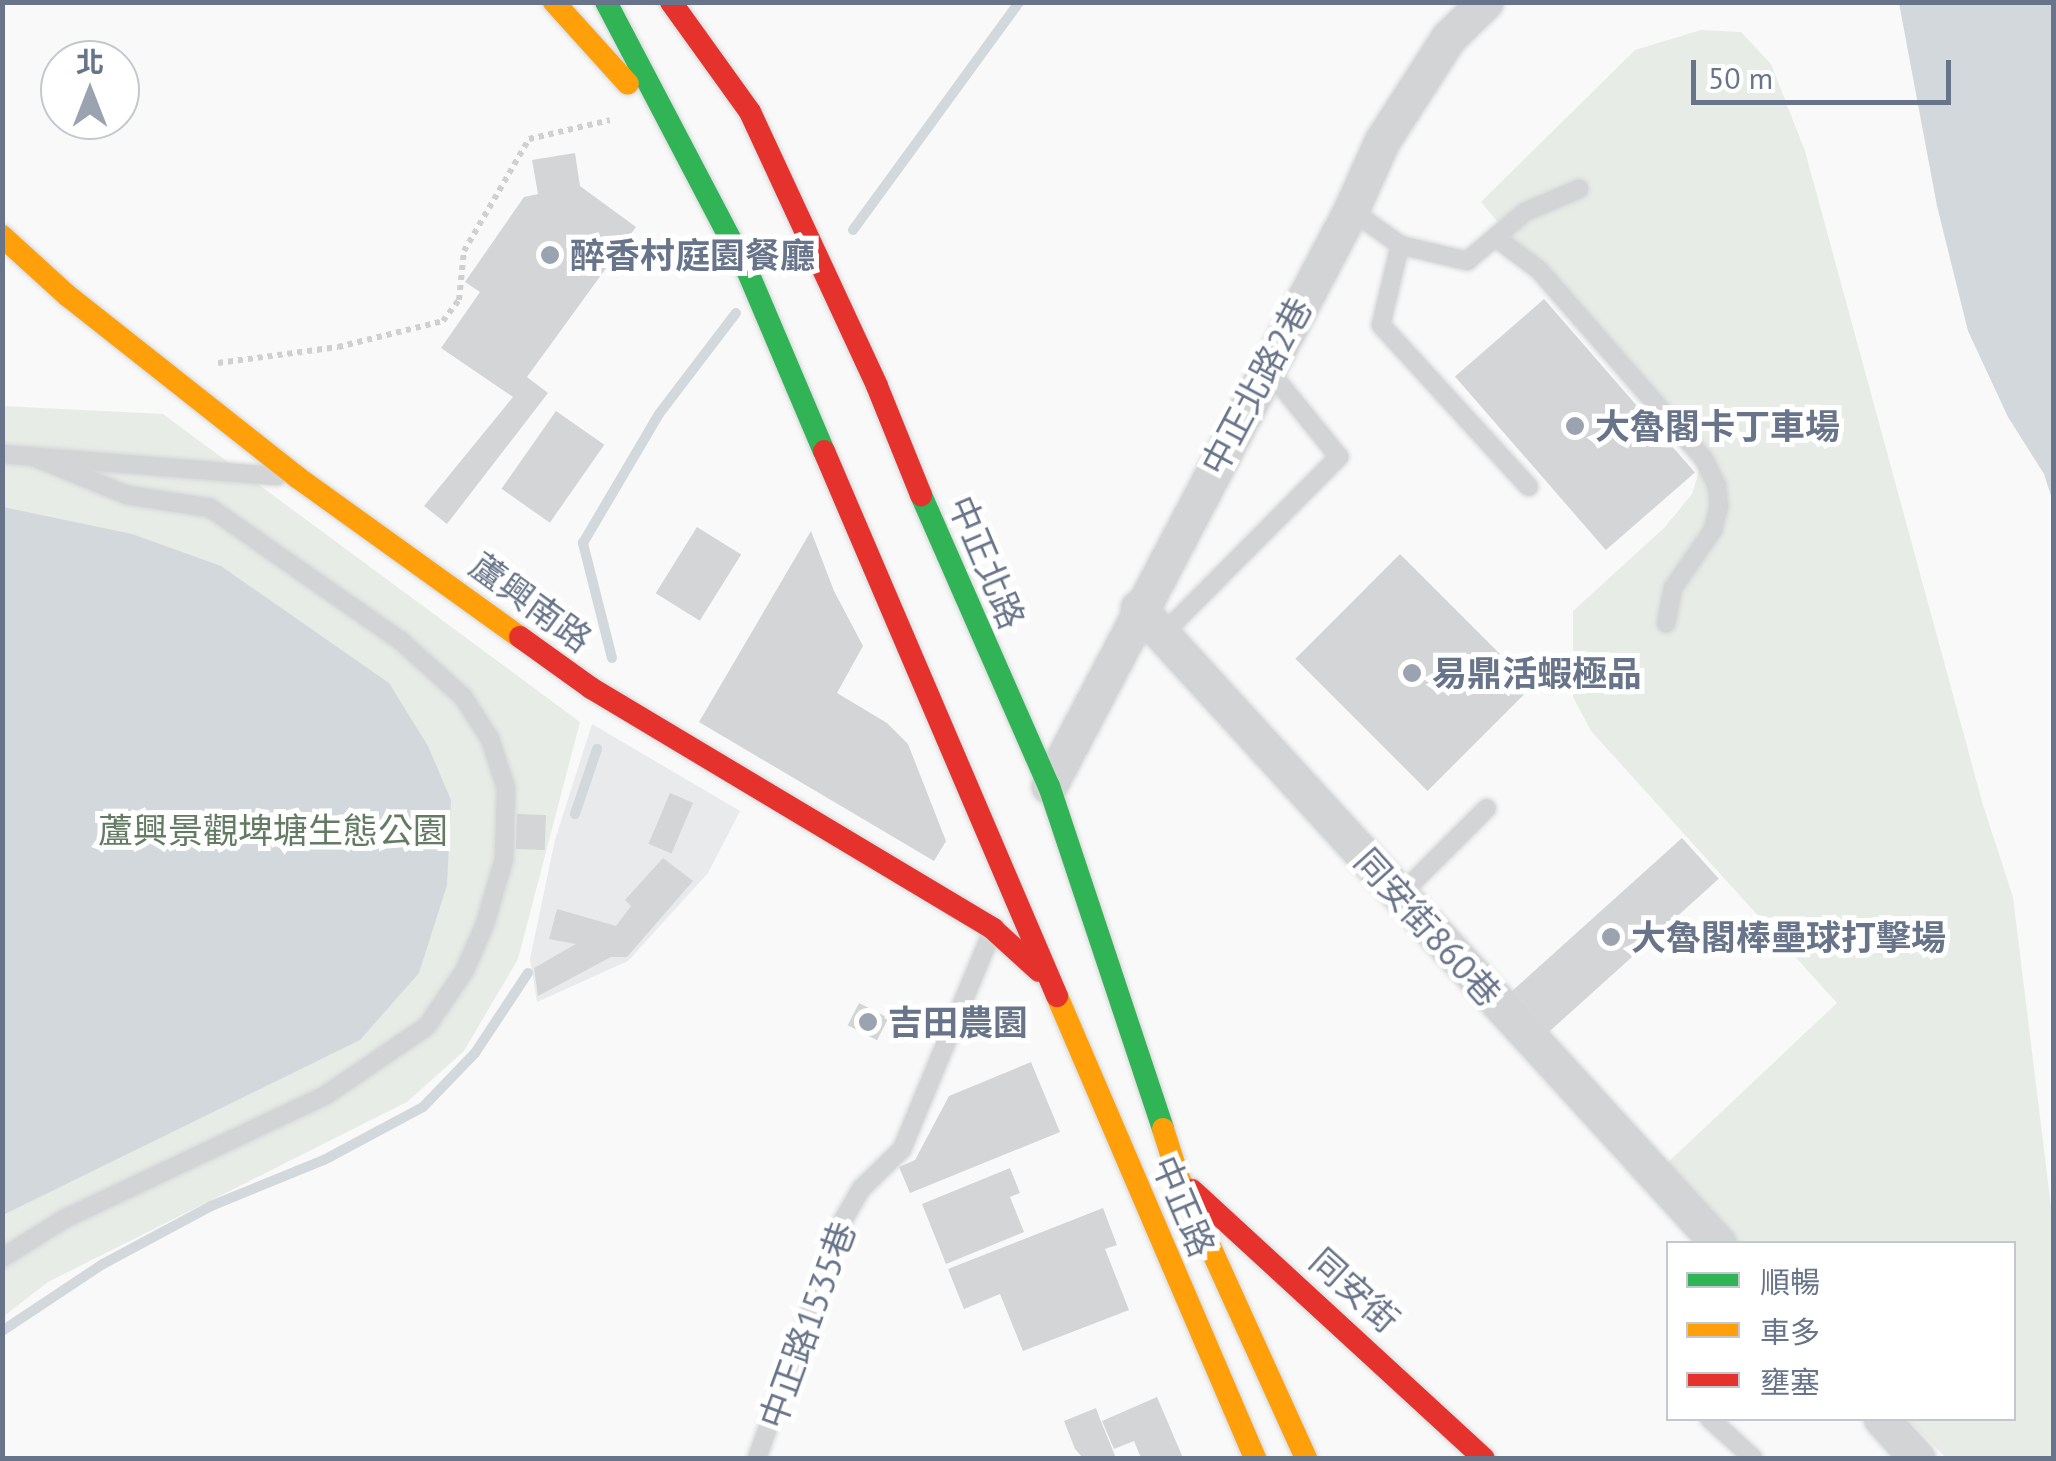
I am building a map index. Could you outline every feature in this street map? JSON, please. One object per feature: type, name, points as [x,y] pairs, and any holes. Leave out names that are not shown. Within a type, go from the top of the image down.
[{"type":"street","points":[[554,2],[680,142]]},
{"type":"street","points":[[606,2],[747,270],[1050,982]]},
{"type":"street","name":"中正北路","points":[[671,2],[750,112],[876,386],[957,586],[1048,786],[1178,1176]]},
{"type":"street","name":"中正北路2巷","points":[[1048,786],[1350,210],[1382,141],[1448,38],[1485,2]]},
{"type":"street","points":[[715,21],[750,112]]},
{"type":"street","name":"蘆興南路","points":[[2,236],[68,296],[297,477],[592,688],[992,929],[1050,982]]},
{"type":"street","name":"同安街860巷","points":[[1138,608],[1716,1241]]},
{"type":"street","name":"中正路","points":[[1050,982],[1255,1458]]},
{"type":"street","name":"中正路","points":[[1178,1176],[1306,1458]]},
{"type":"street","name":"同安街","points":[[1178,1176],[1483,1458]]},
{"type":"street","points":[[1883,1421],[1918,1458]]},
{"type":"lane","points":[[1350,210],[1400,245],[1467,261],[1525,212],[1580,189]]},
{"type":"lane","points":[[1495,237],[1539,270],[1704,459],[1716,486],[1719,506],[1713,530],[1673,588],[1666,622]]},
{"type":"lane","points":[[1400,245],[1381,325],[1529,487]]},
{"type":"lane","points":[[1163,634],[1339,456],[1265,367]]},
{"type":"lane","points":[[2,454],[297,477]]},
{"type":"lane","points":[[2,1258],[64,1219],[326,1095],[427,1026],[465,970],[486,924],[504,842],[506,788],[490,739],[463,697],[400,641],[210,508],[127,495],[34,456]]},
{"type":"lane","points":[[1399,896],[1487,808]]},
{"type":"lane","name":"中正路1535巷","points":[[757,1458],[842,1222],[862,1188],[902,1149],[992,929]]},
{"type":"lane","points":[[1711,1421],[1753,1458]]},
{"type":"path","points":[[214,363],[338,347],[443,320],[459,300],[464,251],[529,139],[614,119],[621,110]]},
{"type":"shaded area","points":[[1899,3],[2053,3],[2053,502],[2044,474],[2008,417],[1968,331],[1937,206]]},
{"type":"shaded area","name":"蘆興景觀埤塘生態公園","points":[[3,507],[132,534],[221,566],[389,683],[428,746],[451,800],[447,885],[419,973],[360,1040],[3,1215]]},
{"type":"shaded area","points":[[592,724],[740,811],[708,873],[628,961],[537,1002],[530,959],[555,840]]},
{"type":"green space","points":[[1701,30],[1741,32],[1771,64],[1805,151],[1983,805],[2013,897],[2053,1223],[2053,1458],[1946,1458],[1910,1421],[2016,1421],[2016,1241],[1737,1241],[1664,1166],[1837,1003],[1591,731],[1573,697],[1573,611],[1664,528],[1692,494],[1701,465],[1481,202],[1635,50]]},
{"type":"green space","name":"蘆興景觀埤塘生態公園","points":[[3,406],[163,414],[580,722],[518,959],[464,1051],[407,1102],[48,1282],[3,1317]]},
{"type":"building","name":"醉香村庭園餐廳","points":[[575,153],[580,186],[636,227],[527,377],[548,393],[447,524],[424,506],[513,397],[441,348],[480,292],[465,282],[524,197],[538,194],[532,160]]},
{"type":"building","name":"大魯閣卡丁車場","points":[[1544,299],[1695,473],[1606,550],[1455,376]]},
{"type":"building","points":[[556,411],[604,445],[550,523],[502,489]]},
{"type":"building","points":[[697,527],[741,555],[700,621],[656,593]]},
{"type":"building","points":[[811,531],[834,591],[863,646],[837,693],[887,723],[908,744],[946,841],[934,861],[699,722]]},
{"type":"building","name":"易鼎活蝦極品","points":[[1400,554],[1532,686],[1428,791],[1295,659]]},
{"type":"building","points":[[670,793],[693,803],[672,853],[649,844]]},
{"type":"building","points":[[517,814],[546,815],[545,850],[516,849]]},
{"type":"building","name":"大魯閣棒壘球打擊場","points":[[1682,838],[1719,879],[1541,1039],[1504,998]]},
{"type":"building","points":[[663,858],[693,881],[627,957],[611,957],[538,996],[534,968],[576,944],[549,939],[557,909],[616,926],[631,906],[625,900]]},
{"type":"building","name":"吉田農園","points":[[859,1003],[888,1018],[877,1040],[848,1025]]},
{"type":"building","points":[[1031,1062],[1060,1132],[910,1193],[899,1167],[915,1160],[949,1096]]},
{"type":"building","points":[[1010,1168],[1020,1193],[1010,1197],[1024,1232],[946,1264],[922,1204]]},
{"type":"building","points":[[1103,1208],[1117,1245],[1105,1249],[1129,1310],[1023,1351],[1000,1294],[964,1309],[948,1269]]},
{"type":"building","points":[[1157,1397],[1183,1458],[1141,1458],[1134,1441],[1114,1449],[1102,1421]]},
{"type":"building","points":[[1096,1408],[1116,1458],[1083,1458],[1075,1449],[1064,1421]]},
{"type":"waterway","points":[[853,230],[1019,2]]},
{"type":"waterway","points":[[612,658],[583,543],[659,414],[736,313]]},
{"type":"waterway","points":[[575,814],[597,749]]},
{"type":"waterway","points":[[2,1331],[103,1264],[211,1206],[324,1160],[423,1107],[475,1053],[528,973]]},
{"type":"traffic: fast","points":[[606,2],[747,270],[824,451]]},
{"type":"traffic: fast","points":[[921,495],[1049,786],[1163,1129]]},
{"type":"traffic: slow","points":[[554,2],[628,84]]},
{"type":"traffic: slow","points":[[2,236],[68,296],[297,477],[520,637]]},
{"type":"traffic: slow","points":[[1057,996],[1255,1458]]},
{"type":"traffic: slow","points":[[1163,1129],[1178,1176],[1306,1458]]},
{"type":"traffic: jam","points":[[671,2],[750,112],[877,386],[921,495]]},
{"type":"traffic: jam","points":[[824,451],[1057,996]]},
{"type":"traffic: jam","points":[[520,637],[591,688],[993,929],[1039,971]]},
{"type":"traffic: jam","points":[[1192,1190],[1483,1458]]},
{"type":"place","name":"醉香村庭園餐廳","points":[[550,255]]},
{"type":"place","name":"大魯閣卡丁車場","points":[[1575,426]]},
{"type":"place","name":"易鼎活蝦極品","points":[[1412,673]]},
{"type":"place","name":"大魯閣棒壘球打擊場","points":[[1611,937]]},
{"type":"place","name":"吉田農園","points":[[868,1022]]}]
